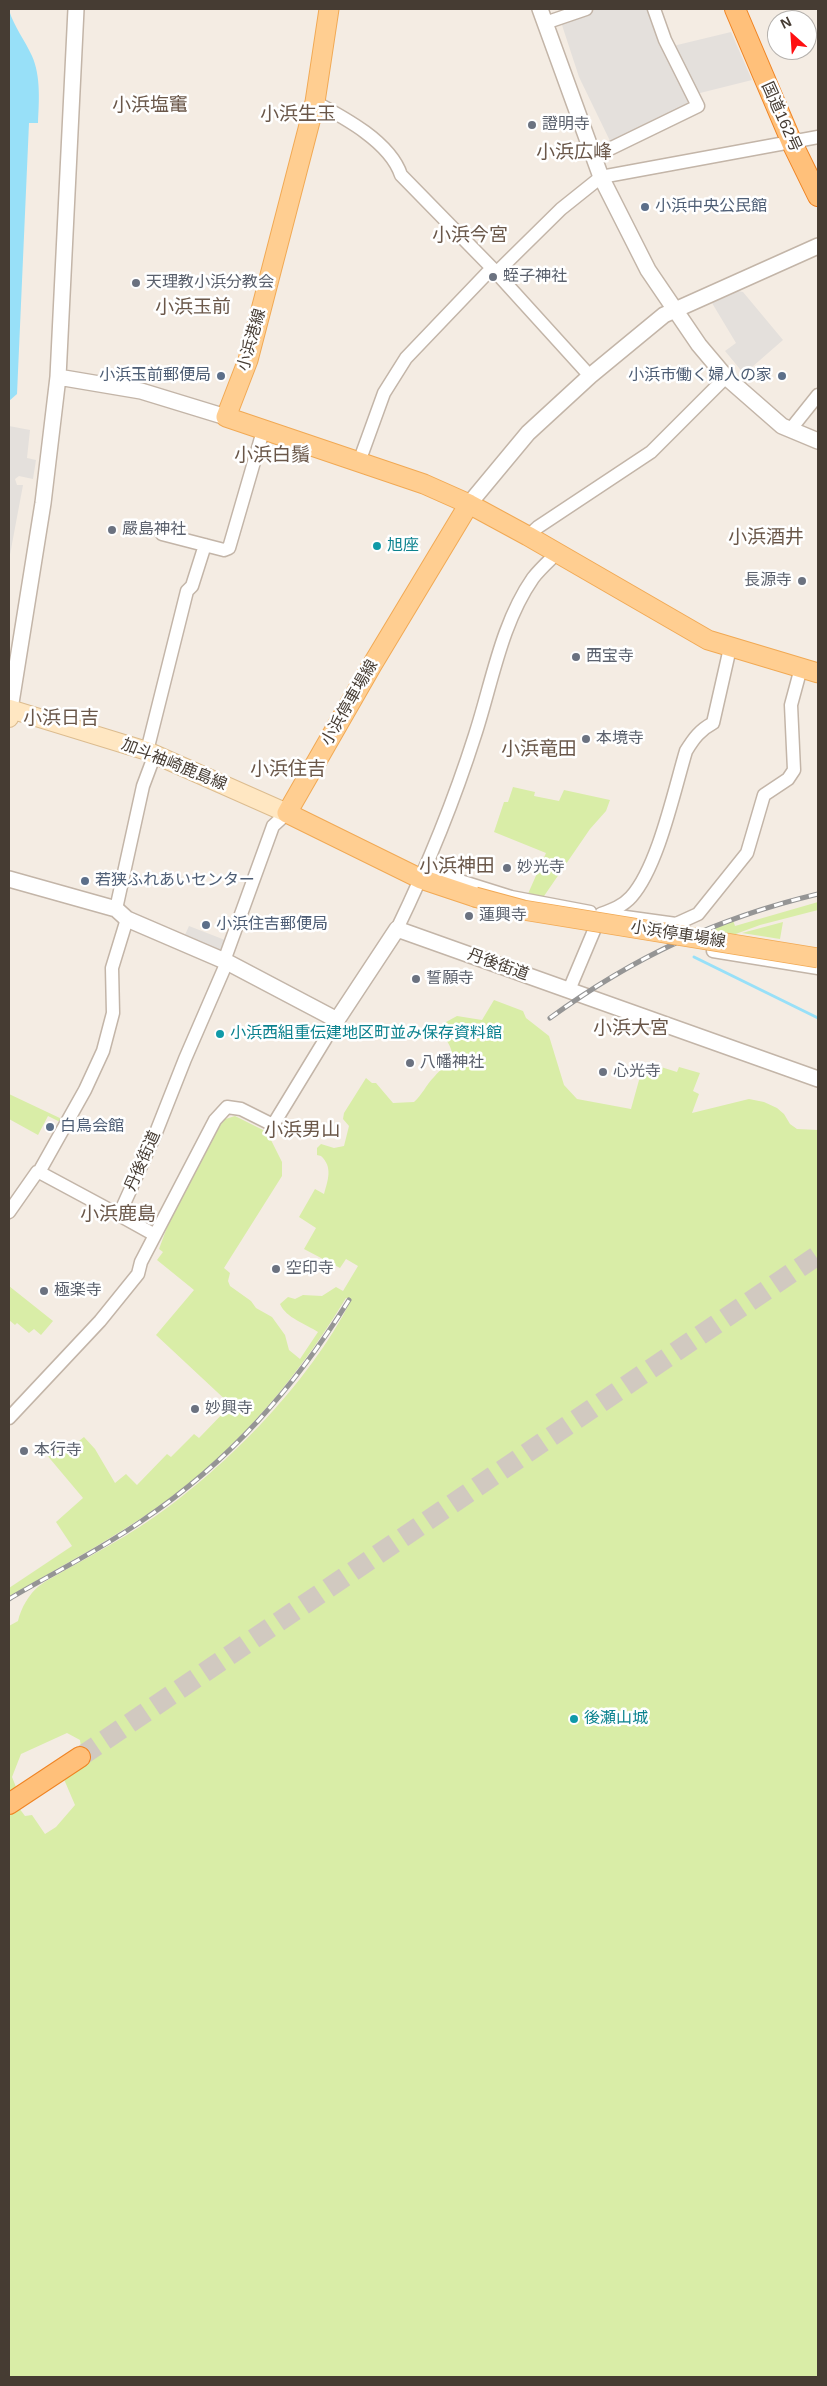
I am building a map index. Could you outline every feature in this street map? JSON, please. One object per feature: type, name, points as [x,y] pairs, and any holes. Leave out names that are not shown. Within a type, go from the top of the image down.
[{"type":"highway","name":"国道162号","points":[[735,9],[792,143],[818,196]]},
{"type":"highway","points":[[9,1804],[80,1757]]},
{"type":"main road","name":"小浜港線","points":[[226,417],[248,360],[315,102],[329,9]]},
{"type":"main road","points":[[226,417],[424,484],[469,504],[528,536],[708,640],[810,671]]},
{"type":"main road","name":"小浜停車場線","points":[[469,504],[379,653],[287,813],[475,898],[523,910],[818,958]]},
{"type":"main road","name":"加斗袖崎鹿島線","points":[[10,714],[151,753],[287,813]]},
{"type":"street","points":[[10,714],[42,503],[58,377],[76,9]]},
{"type":"street","points":[[586,9],[543,16],[601,177],[648,270],[699,345],[726,377],[760,409],[790,430],[818,441]]},
{"type":"street","points":[[593,157],[698,106],[665,40],[654,9]]},
{"type":"street","points":[[315,102],[367,134],[397,163],[401,176],[494,270],[590,376]]},
{"type":"street","points":[[359,462],[384,393],[406,358],[494,270],[561,209],[601,177],[818,137]]},
{"type":"street","points":[[469,504],[528,433],[590,376],[664,315],[818,246]]},
{"type":"street","points":[[58,377],[141,391],[226,417]]},
{"type":"street","points":[[528,536],[538,527],[651,452],[726,377]]},
{"type":"street","points":[[790,430],[818,395]]},
{"type":"street","points":[[162,534],[224,550],[229,548],[263,431]]},
{"type":"street","points":[[155,1235],[39,1172],[85,1090],[103,1051],[114,1013],[112,968],[143,786],[186,591],[192,586],[205,546]]},
{"type":"street","points":[[9,1418],[100,1321],[138,1274],[141,1262],[215,1120],[227,1107],[241,1109],[272,1125],[337,1020],[397,929],[423,874],[475,736],[499,654],[513,616],[534,578],[557,553]]},
{"type":"street","points":[[569,990],[601,914],[616,908],[630,897],[650,863],[686,751],[702,729],[713,723],[730,648]]},
{"type":"street","points":[[423,874],[511,897],[601,914],[676,924],[698,914],[747,853],[764,794],[788,779],[794,770],[792,705],[810,671]]},
{"type":"street","name":"丹後街道","points":[[119,1215],[155,1135],[226,962],[273,826],[287,813]]},
{"type":"street","points":[[9,879],[121,914],[226,962],[337,1020]]},
{"type":"street","name":"丹後街道","points":[[397,929],[818,1079]]},
{"type":"street","points":[[818,949],[742,937],[713,950],[818,968]]},
{"type":"street","points":[[9,1212],[38,1172]]},
{"type":"green space","points":[[513,787],[535,792],[534,796],[559,801],[564,790],[610,800],[606,811],[590,829],[542,899],[527,896],[546,853],[494,832],[504,802],[508,802]]},
{"type":"green space","points":[[818,902],[818,910],[760,925],[733,935],[707,931],[733,920],[735,926]]},
{"type":"green space","points":[[783,922],[780,939],[742,933]]},
{"type":"green space","points":[[494,1000],[523,1011],[526,1018],[549,1036],[564,1085],[577,1099],[631,1109],[641,1073],[656,1077],[661,1067],[677,1072],[679,1067],[700,1073],[693,1091],[699,1094],[692,1113],[749,1099],[764,1102],[777,1108],[784,1114],[790,1124],[797,1129],[818,1130],[818,2377],[9,2377],[9,1815],[19,1808],[25,1816],[32,1815],[45,1834],[56,1827],[75,1805],[63,1777],[83,1762],[80,1740],[67,1733],[21,1754],[12,1777],[16,1787],[9,1792],[9,1626],[18,1621],[26,1602],[39,1586],[144,1524],[203,1480],[232,1453],[288,1394],[312,1363],[351,1300],[346,1298],[304,1361],[255,1420],[201,1473],[140,1519],[9,1597],[9,1588],[72,1546],[56,1522],[83,1498],[46,1454],[59,1443],[66,1451],[84,1437],[95,1449],[115,1483],[126,1474],[137,1485],[167,1454],[171,1457],[194,1434],[199,1438],[231,1405],[156,1335],[194,1290],[157,1260],[163,1252],[159,1249],[173,1211],[219,1121],[235,1116],[267,1132],[282,1162],[282,1176],[224,1268],[230,1273],[228,1281],[230,1286],[251,1301],[256,1308],[272,1317],[285,1335],[289,1350],[300,1359],[318,1332],[291,1317],[280,1304],[288,1297],[295,1299],[303,1295],[322,1296],[336,1287],[343,1291],[358,1266],[346,1259],[340,1268],[304,1249],[316,1228],[299,1217],[315,1189],[324,1194],[328,1179],[327,1165],[321,1156],[317,1155],[317,1148],[321,1144],[334,1148],[344,1146],[349,1126],[343,1119],[344,1113],[366,1078],[372,1083],[376,1083],[393,1103],[414,1102],[451,1058],[451,1049],[443,1035],[446,1022],[457,1016],[482,1020]]},
{"type":"green space","points":[[9,1094],[64,1120],[62,1123],[48,1116],[38,1135],[9,1119]]},
{"type":"green space","points":[[9,1286],[53,1321],[41,1335],[34,1329],[29,1333],[17,1323],[15,1325],[9,1320]]},
{"type":"shaded area","points":[[597,9],[649,9],[690,103],[686,107],[611,143],[579,77],[561,22]]},
{"type":"shaded area","points":[[731,32],[752,80],[696,94],[673,46]]},
{"type":"shaded area","points":[[738,291],[743,292],[783,340],[744,374],[725,351],[736,343],[712,303]]},
{"type":"shaded area","points":[[9,426],[30,430],[27,458],[36,460],[33,479],[19,476],[15,479],[17,485],[23,485],[9,560]]},
{"type":"shaded area","points":[[189,926],[225,940],[220,951],[184,937]]},
{"type":"water","points":[[9,10],[35,64],[39,98],[38,123],[29,123],[17,394],[9,401]]},
{"type":"waterway","points":[[694,957],[818,1018]]},
{"type":"tunnel","points":[[80,1757],[818,1255]]},
{"type":"railway","points":[[550,1018],[613,976],[678,942],[745,915],[818,894]]},
{"type":"railway","points":[[9,1599],[127,1531],[204,1474],[258,1421],[282,1393],[306,1363],[349,1300]]},
{"type":"place","name":"證明寺","points":[[532,125]]},
{"type":"place","name":"小浜中央公民館","points":[[645,207]]},
{"type":"place","name":"蛭子神社","points":[[493,277]]},
{"type":"place","name":"天理教小浜分教会","points":[[136,283]]},
{"type":"place","name":"小浜玉前郵便局","points":[[221,376]]},
{"type":"place","name":"小浜市働く婦人の家","points":[[782,376]]},
{"type":"place","name":"嚴島神社","points":[[112,530]]},
{"type":"place","name":"旭座","points":[[377,546]]},
{"type":"place","name":"長源寺","points":[[802,581]]},
{"type":"place","name":"西宝寺","points":[[576,657]]},
{"type":"place","name":"本境寺","points":[[586,739]]},
{"type":"place","name":"妙光寺","points":[[507,868]]},
{"type":"place","name":"若狭ふれあいセンター","points":[[85,881]]},
{"type":"place","name":"蓮興寺","points":[[469,916]]},
{"type":"place","name":"小浜住吉郵便局","points":[[206,925]]},
{"type":"place","name":"誓願寺","points":[[416,979]]},
{"type":"place","name":"小浜西組重伝建地区町並み保存資料館","points":[[220,1034]]},
{"type":"place","name":"八幡神社","points":[[410,1063]]},
{"type":"place","name":"心光寺","points":[[603,1072]]},
{"type":"place","name":"白鳥会館","points":[[50,1127]]},
{"type":"place","name":"空印寺","points":[[276,1269]]},
{"type":"place","name":"極楽寺","points":[[44,1291]]},
{"type":"place","name":"妙興寺","points":[[195,1409]]},
{"type":"place","name":"本行寺","points":[[24,1451]]},
{"type":"place","name":"後瀬山城","points":[[574,1719]]},
{"type":"district","name":"小浜塩竃","points":[[150,106]]},
{"type":"district","name":"小浜生玉","points":[[298,115]]},
{"type":"district","name":"小浜広峰","points":[[574,153]]},
{"type":"district","name":"小浜今宮","points":[[470,236]]},
{"type":"district","name":"小浜玉前","points":[[193,308]]},
{"type":"district","name":"小浜白鬚","points":[[272,456]]},
{"type":"district","name":"小浜酒井","points":[[766,538]]},
{"type":"district","name":"小浜日吉","points":[[61,719]]},
{"type":"district","name":"小浜竜田","points":[[539,750]]},
{"type":"district","name":"小浜住吉","points":[[288,770]]},
{"type":"district","name":"小浜神田","points":[[457,867]]},
{"type":"district","name":"小浜大宮","points":[[631,1029]]},
{"type":"district","name":"小浜男山","points":[[302,1131]]},
{"type":"district","name":"小浜鹿島","points":[[118,1215]]}]
